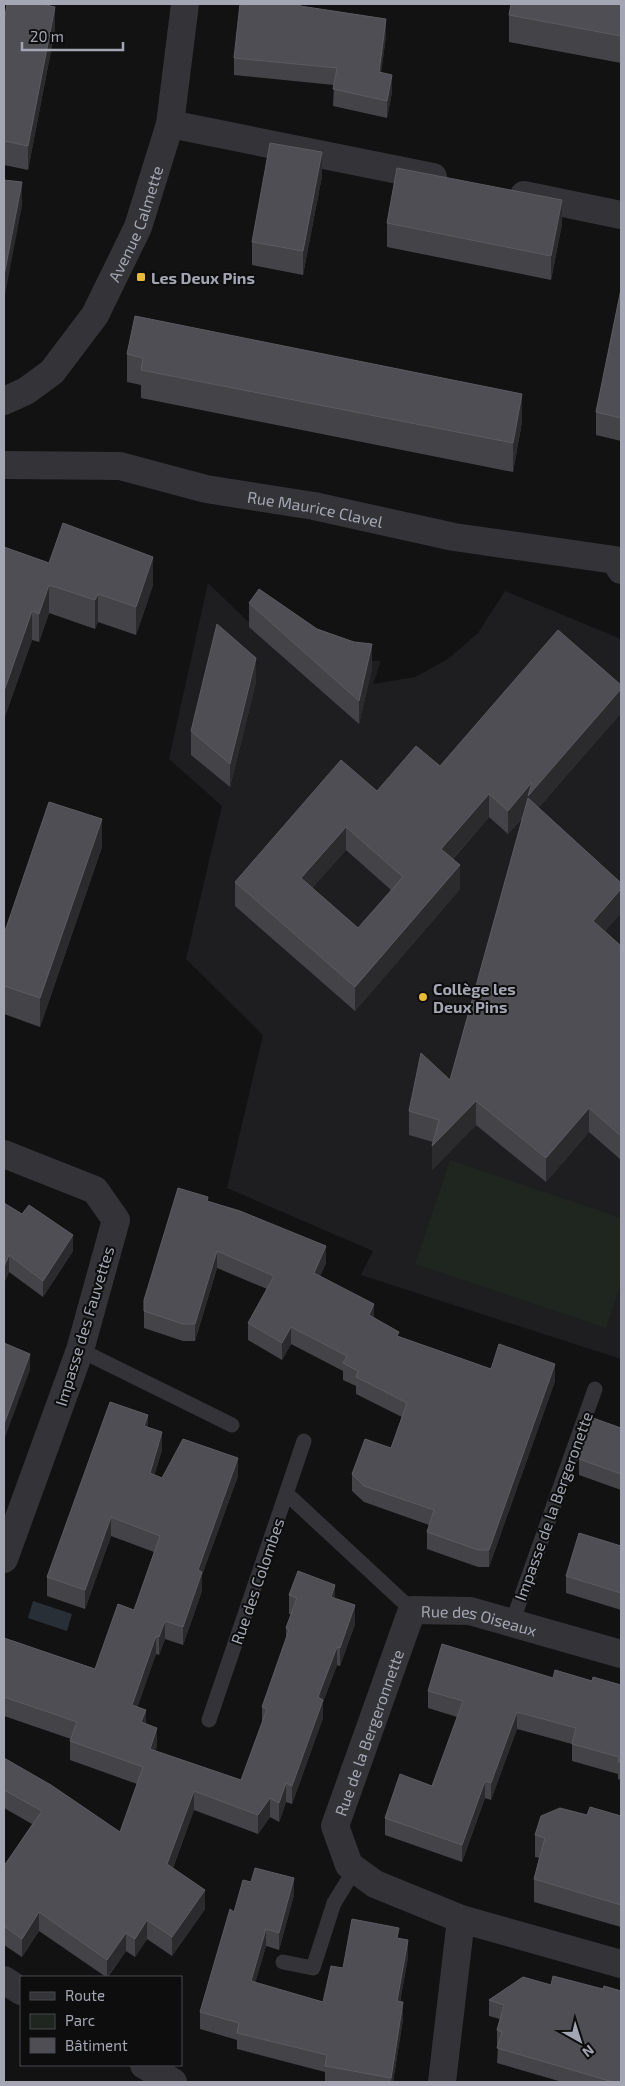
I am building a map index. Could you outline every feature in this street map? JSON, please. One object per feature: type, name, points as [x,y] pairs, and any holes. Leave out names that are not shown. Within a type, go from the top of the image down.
[{"type":"street","name":"Avenue Calmette","points":[[4,401],[26,391],[52,372],[95,315],[138,227],[170,124],[185,4]]},
{"type":"street","points":[[170,124],[459,182]]},
{"type":"street","points":[[498,190],[621,215]]},
{"type":"street","name":"Rue Maurice Clavel","points":[[4,465],[120,466],[206,489],[314,506],[454,537],[619,562]]},
{"type":"street","name":"Impasse des Fauvettes","points":[[4,1154],[95,1190],[116,1220],[80,1350],[4,1559]]},
{"type":"street","name":"Rue des Oiseaux","points":[[412,1610],[470,1611],[621,1654]]},
{"type":"street","name":"Rue de la Bergeronnette","points":[[412,1610],[335,1826],[349,1865],[375,1884],[461,1920],[621,1964]]},
{"type":"street","points":[[442,2082],[461,1920]]},
{"type":"street","points":[[4,1980],[20,1990]]},
{"type":"street","points":[[146,2066],[173,2082]]},
{"type":"lane","points":[[80,1350],[232,1425]]},
{"type":"lane","name":"Impasse de la Bergeronette","points":[[512,1622],[595,1389]]},
{"type":"lane","name":"Rue des Colombes","points":[[209,1720],[304,1441]]},
{"type":"lane","name":"Rue des Oiseaux","points":[[287,1494],[412,1610]]},
{"type":"lane","points":[[283,1962],[313,1968],[334,1903],[355,1869]]},
{"type":"shaded area","name":"Collège les Deux Pins","points":[[208,583],[285,657],[381,661],[373,684],[415,677],[448,659],[478,633],[505,591],[621,639],[621,1359],[361,1275],[373,1251],[227,1188],[263,1035],[186,959],[222,806],[169,759]]},
{"type":"shaded area","points":[[33,1601],[72,1614],[67,1631],[28,1618]]},
{"type":"green space","points":[[450,1160],[621,1218],[621,1284],[606,1328],[415,1264]]},
{"type":"building","points":[[7,4],[42,4],[55,7],[28,146],[4,141],[4,23]]},
{"type":"building","points":[[240,4],[300,4],[300,6],[386,19],[379,72],[392,75],[387,101],[333,89],[337,68],[234,58]]},
{"type":"building","points":[[511,4],[621,4],[621,36],[509,15]]},
{"type":"building","points":[[270,143],[322,152],[303,251],[252,242]]},
{"type":"building","points":[[397,168],[562,200],[551,256],[387,223]]},
{"type":"building","points":[[4,180],[22,182],[4,276]]},
{"type":"building","points":[[621,289],[621,418],[596,412]]},
{"type":"building","points":[[135,316],[522,394],[513,443],[141,370],[143,358],[127,354]]},
{"type":"building","points":[[63,523],[153,557],[136,607],[98,594],[95,600],[49,585],[39,614],[32,611],[4,691],[4,547],[49,563]]},
{"type":"building","points":[[259,589],[317,629],[354,642],[372,644],[359,701],[249,603]]},
{"type":"building","points":[[217,624],[256,658],[230,764],[191,731]]},
{"type":"building","points":[[558,630],[621,685],[621,689],[528,796],[532,782],[508,811],[489,794],[441,849],[460,865],[355,987],[235,882],[341,760],[377,791],[416,746],[440,766]],"holes":[[[346,827],[403,877],[358,928],[301,878]]]},
{"type":"building","points":[[528,798],[621,883],[621,889],[593,921],[621,946],[621,1136],[589,1108],[546,1158],[476,1101],[432,1146],[439,1120],[409,1111],[421,1053],[450,1080]]},
{"type":"building","points":[[49,802],[102,819],[40,998],[4,986],[4,934]]},
{"type":"building","points":[[178,1188],[208,1197],[207,1201],[240,1211],[326,1246],[314,1273],[374,1304],[369,1315],[399,1332],[397,1336],[491,1369],[499,1344],[555,1364],[489,1550],[478,1550],[427,1532],[434,1510],[364,1486],[352,1474],[365,1439],[391,1448],[407,1403],[356,1377],[358,1371],[343,1363],[347,1356],[291,1327],[282,1343],[248,1323],[274,1276],[217,1251],[195,1324],[183,1324],[144,1311],[144,1300]]},
{"type":"building","points":[[4,1203],[22,1214],[29,1205],[73,1235],[43,1281],[9,1255],[4,1267]]},
{"type":"building","points":[[4,1343],[30,1354],[4,1424]]},
{"type":"building","points":[[110,1402],[148,1415],[144,1426],[162,1432],[150,1473],[162,1478],[183,1439],[238,1458],[198,1570],[202,1572],[183,1627],[165,1621],[159,1637],[156,1636],[132,1705],[146,1710],[141,1722],[157,1728],[150,1749],[241,1780],[267,1709],[262,1707],[289,1630],[286,1628],[297,1598],[289,1595],[298,1571],[335,1585],[331,1597],[355,1605],[340,1648],[337,1647],[318,1697],[323,1700],[292,1786],[286,1783],[279,1803],[270,1798],[258,1815],[194,1791],[167,1864],[205,1890],[172,1937],[147,1920],[135,1939],[126,1933],[107,1960],[39,1912],[22,1939],[4,1926],[4,1866],[42,1811],[4,1790],[4,1758],[51,1785],[120,1832],[143,1767],[70,1741],[77,1722],[4,1697],[4,1638],[95,1669],[118,1604],[134,1610],[160,1536],[111,1517],[85,1590],[47,1577]]},
{"type":"building","points":[[593,1418],[621,1428],[621,1474],[579,1459]]},
{"type":"building","points":[[579,1533],[621,1546],[621,1593],[566,1576]]},
{"type":"building","points":[[442,1644],[553,1678],[555,1670],[592,1681],[593,1677],[621,1685],[621,1762],[618,1762],[619,1757],[572,1744],[576,1728],[517,1712],[491,1783],[485,1781],[462,1845],[385,1818],[400,1774],[432,1786],[463,1701],[428,1691]]},
{"type":"building","points":[[590,1807],[621,1816],[621,1905],[534,1879],[545,1838],[535,1835],[541,1816],[560,1808],[587,1815]]},
{"type":"building","points":[[255,1868],[294,1878],[279,1933],[266,1929],[251,1981],[323,2002],[331,1966],[343,1968],[352,1919],[399,1928],[397,1938],[408,1940],[397,2001],[403,2002],[391,2078],[325,2066],[327,2055],[237,2033],[239,2023],[200,2012],[230,1909],[234,1912],[243,1880],[251,1882]]},
{"type":"building","points":[[553,1976],[603,1989],[604,1986],[621,1991],[621,2082],[613,2082],[497,2048],[502,2032],[497,2030],[504,2005],[489,2000],[523,1977],[551,1985]]},
{"type":"place","name":"Les Deux Pins","points":[[141,277]]},
{"type":"place","name":"Collège les Deux Pins","points":[[423,997]]}]
